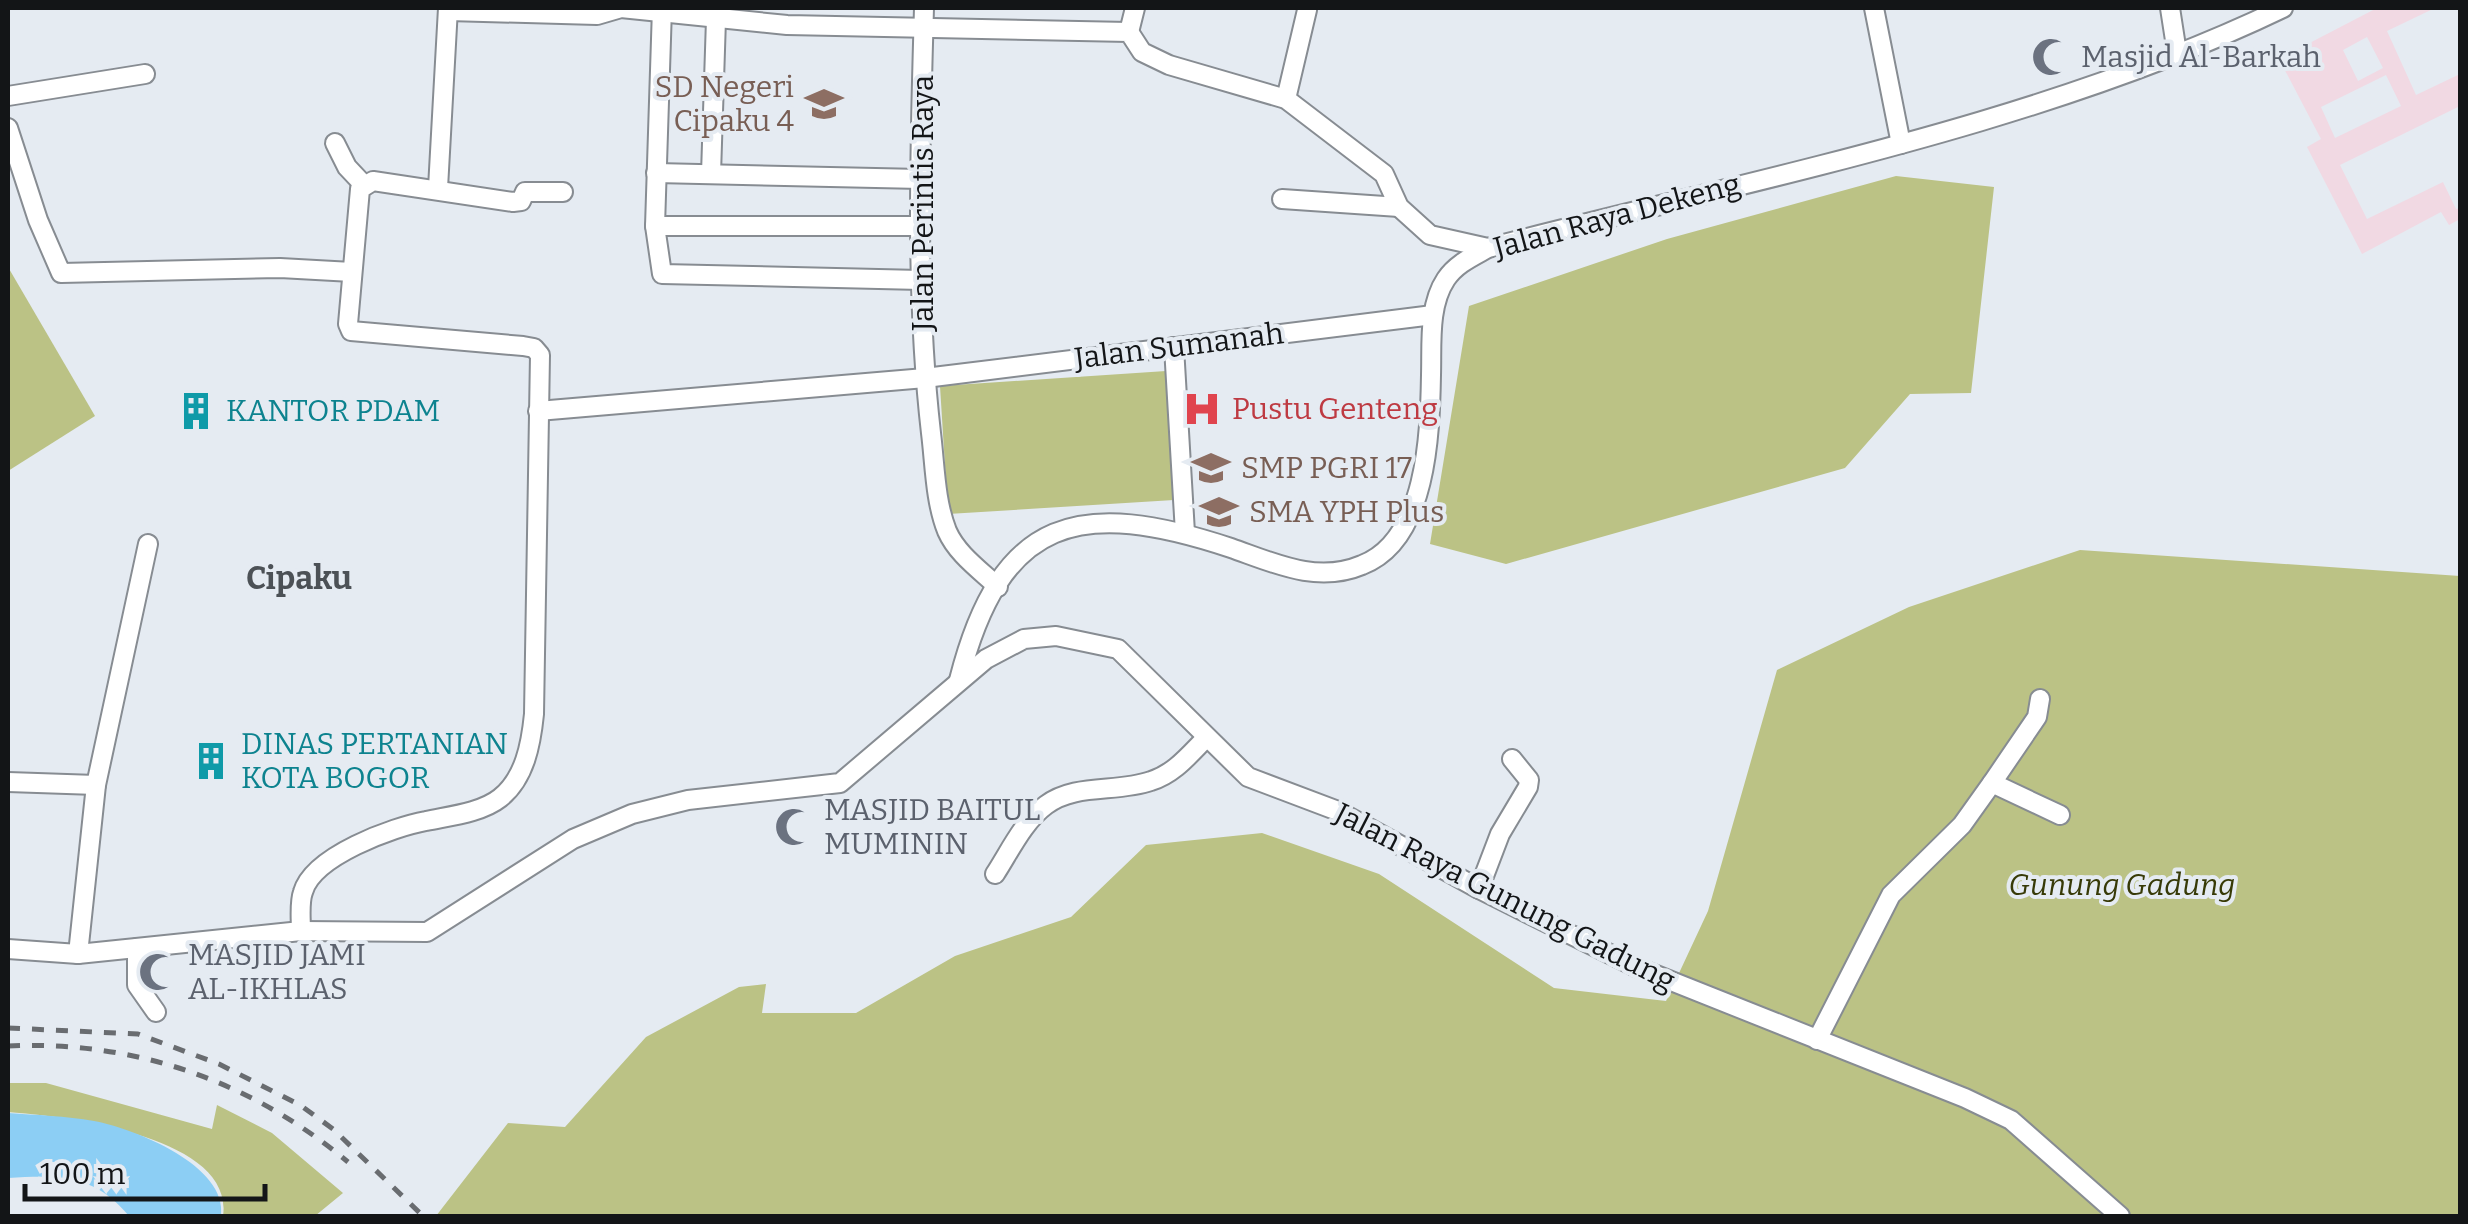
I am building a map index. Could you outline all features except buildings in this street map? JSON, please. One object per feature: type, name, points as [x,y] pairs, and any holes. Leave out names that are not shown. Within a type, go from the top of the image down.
[{"type":"street","points":[[438,188],[448,9],[597,15],[621,8],[716,19],[1129,32]]},
{"type":"street","name":"Jalan Perintis Raya","points":[[924,8],[921,280],[925,378],[938,491],[948,532],[956,547],[998,587]]},
{"type":"street","points":[[1134,8],[1129,32],[1142,52],[1169,65],[1286,99],[1384,174],[1399,208],[1430,235],[1488,248]]},
{"type":"street","points":[[1874,8],[1901,144]]},
{"type":"street","points":[[2170,8],[2176,53]]},
{"type":"street","name":"Jalan Raya Dekeng","points":[[958,681],[966,651],[998,587],[1021,550],[1046,534],[1120,523],[1148,524],[1321,574],[1363,565],[1387,550],[1409,514],[1420,475],[1430,412],[1433,315],[1444,280],[1456,266],[1488,248],[1901,144],[2176,53],[2283,8]]},
{"type":"street","points":[[662,10],[655,226],[658,268],[669,277],[921,280]]},
{"type":"street","points":[[1286,99],[1307,10]]},
{"type":"street","points":[[711,174],[716,19]]},
{"type":"street","points":[[8,96],[146,74]]},
{"type":"street","points":[[8,128],[13,157],[61,273],[280,268],[352,272]]},
{"type":"street","points":[[301,931],[303,892],[310,879],[346,850],[408,824],[455,815],[500,798],[526,760],[534,714],[540,356],[534,348],[357,334],[348,324],[362,184],[347,167],[335,143]]},
{"type":"street","points":[[656,173],[920,179]]},
{"type":"street","points":[[362,184],[373,181],[438,188],[512,202],[522,201],[524,192],[563,192]]},
{"type":"street","points":[[1282,199],[1399,208]]},
{"type":"street","points":[[655,226],[921,226]]},
{"type":"street","name":"Jalan Sumanah","points":[[538,411],[925,378],[1433,315]]},
{"type":"street","points":[[1174,347],[1184,533]]},
{"type":"street","points":[[78,954],[96,785],[148,544]]},
{"type":"street","name":"Jalan Raya Gunung Gadung","points":[[8,950],[78,954],[301,931],[427,932],[573,840],[632,814],[688,800],[840,783],[958,681],[1024,638],[1082,640],[1118,650],[1133,661],[1248,777],[1338,812],[1479,889],[1636,967],[1966,1098],[2011,1120],[2120,1216]]},
{"type":"street","points":[[1817,1040],[1891,895],[1962,826],[2036,717],[2040,699]]},
{"type":"street","points":[[995,874],[1028,822],[1049,802],[1068,794],[1150,782],[1177,767],[1206,738]]},
{"type":"street","points":[[1479,889],[1500,834],[1528,787],[1529,780],[1512,759]]},
{"type":"street","points":[[8,782],[96,785]]},
{"type":"street","points":[[1992,783],[2060,815]]},
{"type":"street","points":[[137,948],[136,981],[156,1012]]},
{"type":"shaded area","points":[[2377,8],[2435,8],[2387,31],[2416,95],[2460,74],[2460,106],[2340,165],[2367,219],[2443,182],[2456,209],[2460,208],[2460,219],[2449,225],[2441,212],[2362,254],[2307,147],[2321,139],[2279,59]],"holes":[[[2367,37],[2383,68],[2358,81],[2343,50]],[[2386,75],[2401,106],[2335,138],[2321,107]]]},
{"type":"green space","points":[[1896,176],[1994,187],[1971,393],[1910,394],[1845,468],[1506,564],[1430,544],[1469,306],[1667,239]]},
{"type":"green space","points":[[8,267],[95,416],[8,471]]},
{"type":"green space","points":[[1166,371],[1174,500],[948,514],[940,386]]},
{"type":"green space","name":"Gunung Gadung","points":[[2080,550],[2460,576],[2460,1216],[436,1216],[508,1123],[565,1127],[646,1037],[739,987],[766,984],[762,1013],[856,1013],[955,956],[1071,917],[1146,845],[1262,833],[1379,874],[1554,988],[1666,1001],[1708,911],[1777,670],[1909,607]]},
{"type":"green space","points":[[8,1083],[46,1083],[212,1129],[217,1105],[272,1133],[343,1193],[315,1216],[223,1216],[219,1189],[202,1167],[175,1149],[103,1126],[8,1112]]},
{"type":"water","points":[[8,1113],[94,1121],[154,1141],[195,1166],[210,1181],[219,1198],[221,1216],[129,1216],[103,1192],[75,1180],[8,1178]]},
{"type":"railway","points":[[8,1028],[138,1034],[219,1064],[300,1105],[333,1129],[423,1216]]},
{"type":"railway","points":[[8,1046],[101,1050],[189,1071],[272,1109],[348,1162]]},
{"type":"place","name":"Masjid Al-Barkah","points":[[2051,57]]},
{"type":"place","name":"SD Negeri Cipaku 4","points":[[824,104]]},
{"type":"place","name":"Pustu Genteng","points":[[1202,409]]},
{"type":"place","name":"KANTOR PDAM","points":[[196,411]]},
{"type":"place","name":"SMP PGRI 17","points":[[1211,468]]},
{"type":"place","name":"SMA YPH Plus","points":[[1219,512]]},
{"type":"place","name":"DINAS PERTANIAN KOTA BOGOR","points":[[211,761]]},
{"type":"place","name":"MASJID BAITUL MUMININ","points":[[794,827]]},
{"type":"place","name":"MASJID JAMI AL-IKHLAS","points":[[158,972]]},
{"type":"district","name":"Cipaku","points":[[299,578]]}]
